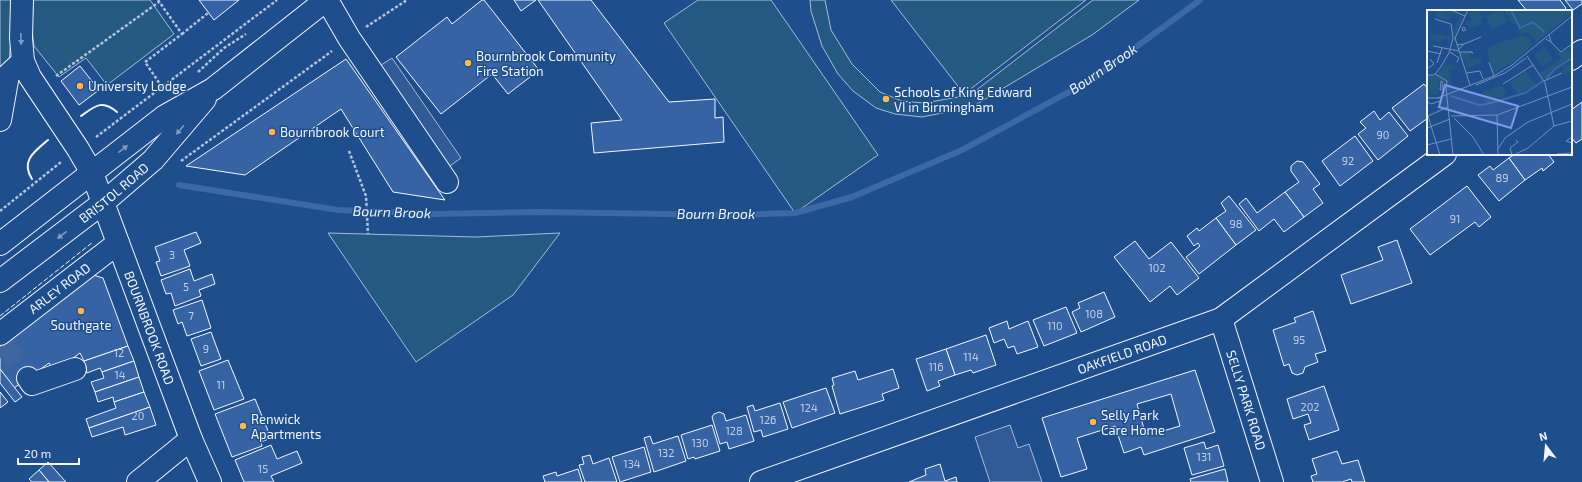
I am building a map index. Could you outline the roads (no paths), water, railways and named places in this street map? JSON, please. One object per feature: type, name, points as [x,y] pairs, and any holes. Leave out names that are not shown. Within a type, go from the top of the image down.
[{"type":"main road","points":[[0,120],[10,70],[21,38],[22,0]]},
{"type":"main road","points":[[327,0],[349,38],[447,182]]},
{"type":"main road","name":"BRISTOL ROAD","points":[[0,244],[165,116],[213,89],[327,0]]},
{"type":"main road","points":[[1572,59],[1582,51]]},
{"type":"main road","name":"BOURNBROOK ROAD","points":[[10,70],[30,77],[78,149],[92,173],[191,439],[210,482]]},
{"type":"main road","name":"BRISTOL ROAD","points":[[0,280],[104,202],[153,160],[179,132],[213,89]]},
{"type":"main road","name":"OAKFIELD ROAD","points":[[761,482],[1221,319],[1444,155]]},
{"type":"main road","name":"ARLEY ROAD","points":[[1,339],[118,243]]},
{"type":"main road","name":"SELLY PARK ROAD","points":[[1221,319],[1272,482]]},
{"type":"main road","points":[[28,378],[32,384],[75,369]]},
{"type":"main road","points":[[138,482],[191,439]]},
{"type":"waterway","name":"Bourn Brook","points":[[179,185],[338,210],[437,214],[540,212],[728,215],[795,213],[852,197],[962,150],[1091,80],[1200,0]]},
{"type":"tunnel","points":[[4,344],[28,378]]},
{"type":"place","name":"Bournbrook Community Fire Station","points":[[468,63]]},
{"type":"place","name":"University Lodge","points":[[80,86]]},
{"type":"place","name":"Schools of King Edward VI in Birmingham","points":[[886,99]]},
{"type":"place","name":"Bournbrook Court","points":[[272,132]]},
{"type":"place","name":"Southgate","points":[[81,311]]},
{"type":"place","name":"Selly Park Care Home","points":[[1093,422]]},
{"type":"place","name":"Renwick Apartments","points":[[243,426]]}]
